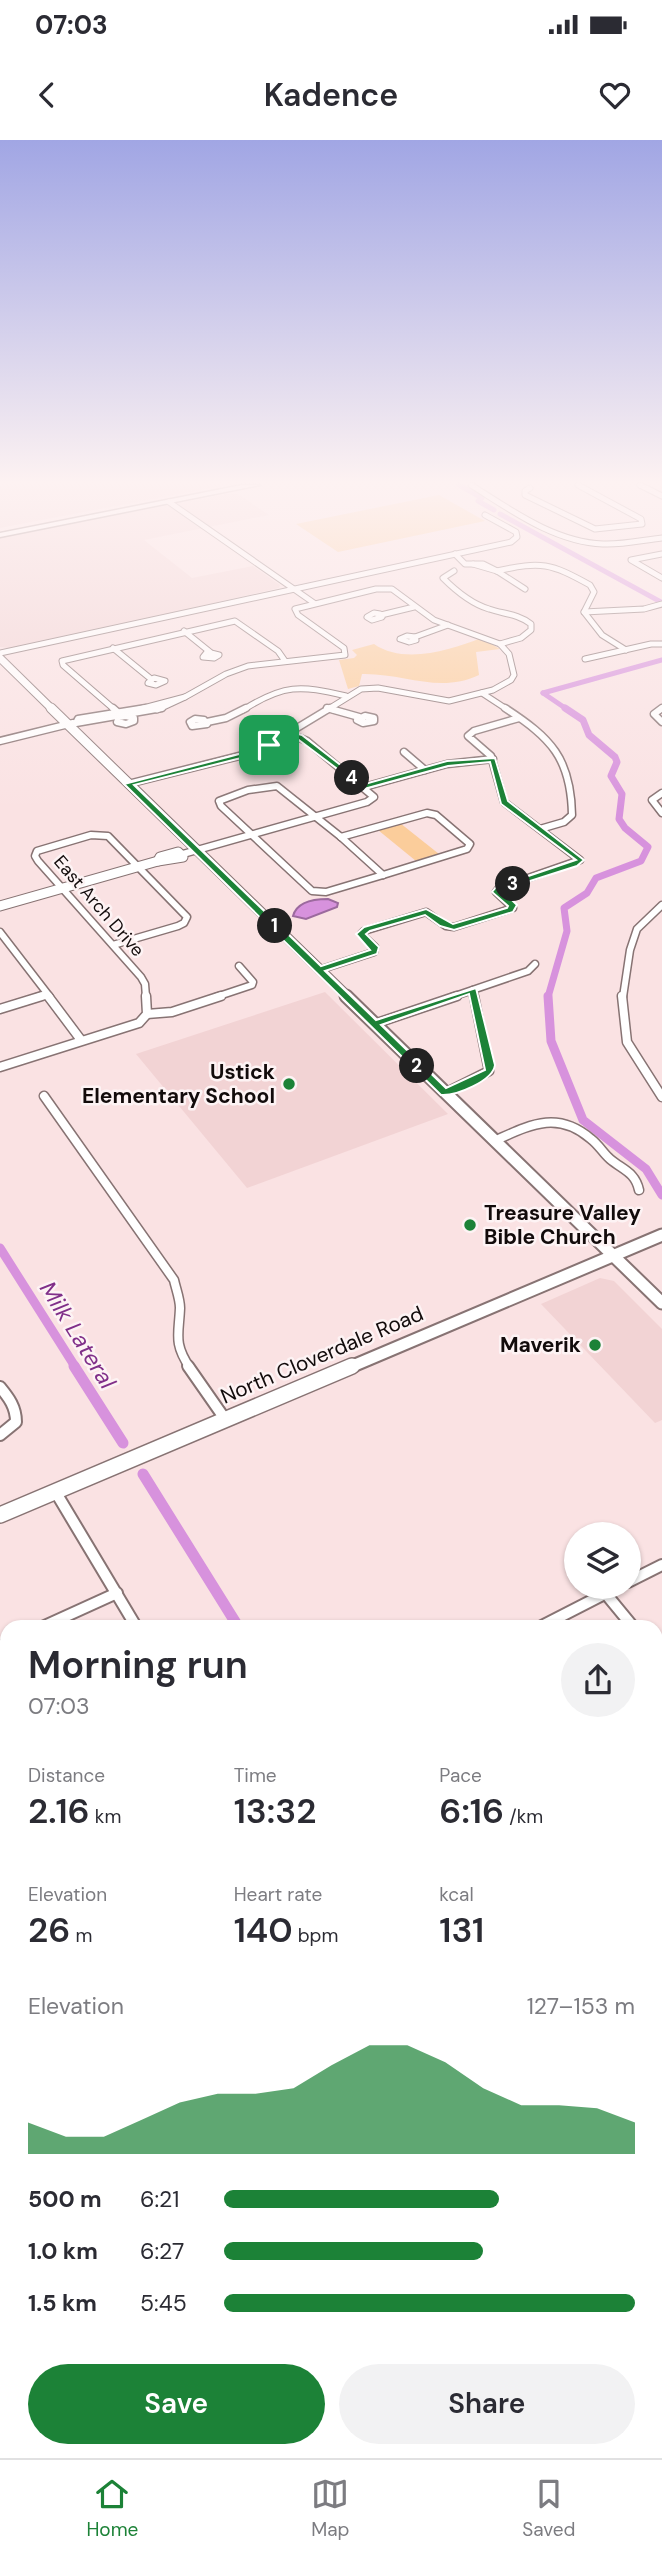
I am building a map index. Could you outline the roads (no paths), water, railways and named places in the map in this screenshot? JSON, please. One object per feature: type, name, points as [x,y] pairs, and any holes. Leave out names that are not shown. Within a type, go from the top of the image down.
[{"type":"main road","points":[[0,656],[662,1303]]},
{"type":"main road","points":[[0,906],[158,861],[160,857],[178,852],[183,854]]},
{"type":"main road","name":"North Cloverdale Road","points":[[0,1514],[662,1235]]},
{"type":"street","points":[[0,656],[270,593]]},
{"type":"street","points":[[300,593],[314,603]]},
{"type":"street","points":[[0,741],[119,714],[166,707],[182,701],[233,671],[285,661],[345,655],[344,648],[298,615],[295,609],[362,593]]},
{"type":"street","points":[[128,784],[252,753],[355,691],[371,688],[438,701],[455,700],[498,688],[513,678],[510,656],[500,643],[448,625],[415,607],[399,593]]},
{"type":"street","points":[[463,593],[477,604],[520,617],[531,624],[531,631],[525,636],[500,643]]},
{"type":"street","points":[[584,612],[591,593]]},
{"type":"street","points":[[584,612],[644,609],[662,604]]},
{"type":"street","points":[[382,615],[415,607]]},
{"type":"street","points":[[584,612],[602,635],[626,650]]},
{"type":"street","points":[[119,714],[62,665],[62,661],[235,621],[278,651],[285,661]]},
{"type":"street","points":[[415,637],[448,625]]},
{"type":"street","points":[[184,631],[210,652]]},
{"type":"street","points":[[135,636],[141,641]]},
{"type":"street","points":[[585,659],[662,643]]},
{"type":"street","points":[[113,648],[151,679]]},
{"type":"street","points":[[207,722],[230,717],[269,694],[285,688],[314,689],[346,696]]},
{"type":"street","points":[[482,693],[551,740],[561,754],[573,789],[570,819],[540,829]]},
{"type":"street","points":[[327,708],[359,717]]},
{"type":"street","points":[[662,708],[654,714],[662,722]]},
{"type":"street","points":[[319,970],[374,952],[375,947],[361,934],[364,931],[426,912],[449,927],[472,922],[513,908],[496,892],[499,888],[580,860],[504,802],[493,760],[486,750],[468,736],[469,733],[519,718]]},
{"type":"street","points":[[183,854],[367,802],[374,797],[307,741],[288,733]]},
{"type":"street","points":[[404,752],[425,770]]},
{"type":"street","points":[[364,787],[447,764],[493,760]]},
{"type":"street","points":[[340,837],[427,813],[436,815],[468,840],[470,846],[383,875],[318,892],[312,891],[251,835],[219,801],[277,786],[284,789],[383,875]]},
{"type":"street","points":[[662,793],[652,800],[662,813]]},
{"type":"street","name":"East Arch Drive","points":[[139,866],[111,838],[103,834],[49,846],[36,853],[38,861],[145,984],[145,1017]]},
{"type":"street","points":[[113,946],[178,926],[187,920],[184,913],[139,866]]},
{"type":"street","points":[[662,905],[637,929],[622,992],[627,1042],[662,1097]]},
{"type":"street","points":[[0,932],[36,975],[47,995],[81,1040]]},
{"type":"street","points":[[374,1024],[528,971],[535,964]]},
{"type":"street","points":[[0,1067],[145,1017],[172,1012],[253,985],[239,967]]},
{"type":"street","points":[[445,1093],[489,1071],[490,1065],[473,990]]},
{"type":"street","points":[[0,1009],[47,995]]},
{"type":"street","points":[[44,1096],[174,1280],[180,1306],[176,1330],[179,1347],[185,1361],[225,1419]]},
{"type":"street","points":[[494,1141],[546,1120],[568,1122],[596,1142],[608,1158],[638,1179],[639,1190]]},
{"type":"street","points":[[0,1387],[14,1404],[16,1422],[0,1435]]},
{"type":"street","points":[[55,1491],[132,1620]]},
{"type":"street","points":[[641,1576],[662,1565]]},
{"type":"street","points":[[58,1620],[117,1593]]},
{"type":"street","points":[[554,1620],[596,1599]]},
{"type":"street","points":[[610,1599],[627,1620]]},
{"type":"waterway","points":[[645,593],[661,602]]},
{"type":"waterway","points":[[568,710],[543,693],[662,660]]},
{"type":"waterway","points":[[548,997],[567,931],[564,908],[587,893],[596,878],[641,861],[648,847],[625,828],[619,819],[622,794],[611,776],[617,762],[615,757],[589,735],[583,720],[568,710]]},
{"type":"waterway","points":[[548,997],[551,1041],[583,1120],[646,1169],[662,1195]]},
{"type":"waterway","name":"Milk Lateral","points":[[0,1248],[76,1368]]},
{"type":"waterway","name":"Milk Lateral","points":[[74,1366],[123,1443]]},
{"type":"waterway","name":"Milk Lateral","points":[[143,1474],[234,1620]]},
{"type":"place","name":"Ustick Elementary School","points":[[289,1084]]},
{"type":"place","name":"Treasure Valley Bible Church","points":[[470,1225]]},
{"type":"place","name":"Maverik","points":[[595,1345]]}]
